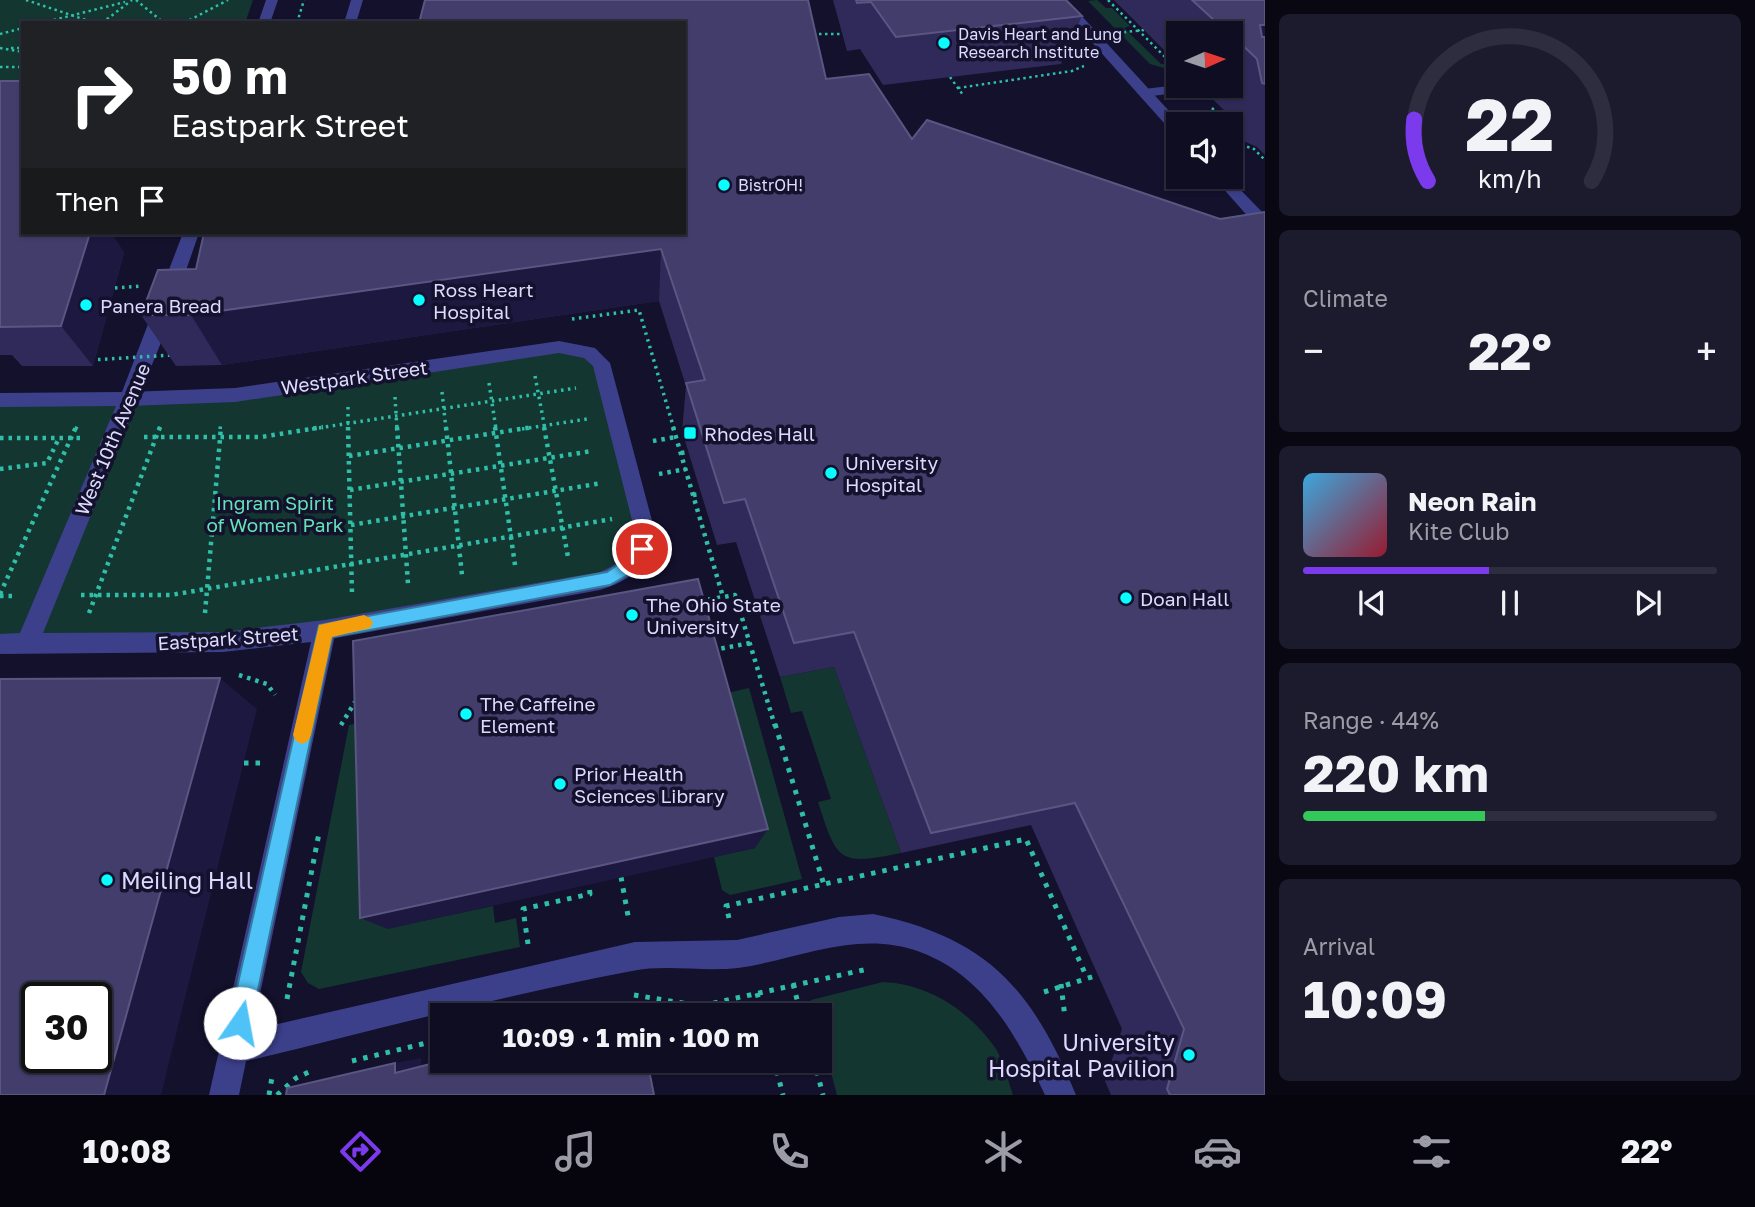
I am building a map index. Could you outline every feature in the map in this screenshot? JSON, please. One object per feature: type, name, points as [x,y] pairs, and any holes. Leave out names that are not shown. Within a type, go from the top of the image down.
[{"type":"street","points":[[265,21],[272,0]]},
{"type":"street","points":[[350,21],[357,0]]},
{"type":"street","points":[[1060,0],[1166,117]]},
{"type":"street","points":[[1144,93],[1166,90]]},
{"type":"street","points":[[1231,189],[1265,225]]},
{"type":"street","name":"West 10th Avenue","points":[[27,644],[128,399],[190,235]]},
{"type":"street","name":"Westpark Street","points":[[0,400],[223,396],[552,348],[575,348],[589,353],[601,363],[628,462]]},
{"type":"street","name":"Eastpark Street","points":[[0,644],[250,640],[325,630],[600,581],[626,569],[638,557],[645,541],[628,462]]},
{"type":"street","points":[[225,1095],[325,630]]},
{"type":"street","points":[[234,1049],[635,956],[737,954],[857,929],[889,930],[946,949],[990,980],[1007,998],[1042,1053],[1061,1095]]},
{"type":"path","points":[[26,0],[89,21]]},
{"type":"path","points":[[50,21],[133,0],[161,21]]},
{"type":"path","points":[[105,21],[133,0]]},
{"type":"path","points":[[188,21],[228,0]]},
{"type":"path","points":[[298,21],[304,0]]},
{"type":"path","points":[[1108,0],[1166,57]]},
{"type":"path","points":[[0,34],[21,29]]},
{"type":"path","points":[[1067,38],[1144,30]]},
{"type":"path","points":[[811,34],[849,34]]},
{"type":"path","points":[[0,48],[21,50]]},
{"type":"path","points":[[958,88],[1076,70],[1084,67],[1086,61]]},
{"type":"path","points":[[0,67],[21,67]]},
{"type":"path","points":[[950,77],[963,95]]},
{"type":"path","points":[[1209,105],[1216,112]]},
{"type":"path","points":[[1243,145],[1254,149],[1265,160]]},
{"type":"path","points":[[115,288],[128,287]]},
{"type":"path","points":[[627,300],[630,311]]},
{"type":"path","points":[[639,310],[723,597]]},
{"type":"path","points":[[79,360],[180,354]]},
{"type":"path","points":[[485,358],[520,595]]},
{"type":"path","points":[[439,365],[465,605]]},
{"type":"path","points":[[394,371],[409,615]]},
{"type":"path","points":[[347,378],[353,625]]},
{"type":"path","points":[[79,643],[156,437],[261,437],[608,384]]},
{"type":"path","points":[[538,394],[563,527]]},
{"type":"path","points":[[203,642],[223,396]]},
{"type":"path","points":[[0,594],[89,400]]},
{"type":"path","points":[[349,456],[615,415]]},
{"type":"path","points":[[351,525],[556,491],[628,462],[676,437]]},
{"type":"path","points":[[0,469],[47,463],[59,438]]},
{"type":"path","points":[[681,453],[688,452]]},
{"type":"path","points":[[350,490],[550,457],[686,469]]},
{"type":"path","points":[[693,495],[701,494]]},
{"type":"path","points":[[95,595],[171,595],[640,514]]},
{"type":"path","points":[[702,523],[710,522]]},
{"type":"path","points":[[697,602],[735,595],[824,884]]},
{"type":"path","points":[[702,652],[750,643]]},
{"type":"path","points":[[232,675],[256,678],[272,690],[278,703]]},
{"type":"path","points":[[272,690],[354,677],[355,702],[338,733]]},
{"type":"path","points":[[355,702],[366,699]]},
{"type":"path","points":[[244,763],[266,763]]},
{"type":"path","points":[[268,1095],[320,826]]},
{"type":"path","points":[[737,954],[726,906],[1026,839],[1087,978]]},
{"type":"path","points":[[621,877],[635,956]]},
{"type":"path","points":[[532,980],[523,909],[590,894],[589,885]]},
{"type":"path","points":[[620,998],[633,995],[700,1006],[877,968]]},
{"type":"path","points":[[793,984],[798,1003]]},
{"type":"path","points":[[757,993],[760,1003]]},
{"type":"path","points":[[599,1003],[607,1001]]},
{"type":"path","points":[[338,1064],[430,1042]]},
{"type":"path","points":[[276,1095],[296,1078],[324,1067]]},
{"type":"path","points":[[777,1073],[783,1095]]},
{"type":"path","points":[[817,1073],[823,1095]]},
{"type":"green space","points":[[0,0],[253,0],[246,21],[21,21],[21,88],[0,89]]},
{"type":"green space","points":[[1097,0],[1106,8],[1112,8],[1130,26],[1124,28],[1161,64],[1166,64],[1166,69],[1150,64],[1088,1]]},
{"type":"green space","name":"Ingram Spirit of Women Park","points":[[530,351],[589,353],[645,532],[626,569],[325,630],[0,644],[0,400],[171,399]]},
{"type":"green space","points":[[834,667],[901,853],[864,859],[852,858],[836,847],[824,822],[818,802],[831,799],[802,711],[791,713],[780,677]]},
{"type":"green space","points":[[749,688],[802,879],[730,895],[722,890],[714,857],[755,848],[714,696]]},
{"type":"green space","points":[[379,719],[388,928],[493,906],[495,923],[516,918],[520,947],[319,989],[308,983],[301,972],[349,725]]},
{"type":"green space","points":[[883,982],[900,984],[932,994],[961,1012],[986,1035],[999,1054],[1013,1095],[837,1095],[831,1073],[832,1003],[812,1003],[811,1000]]},
{"type":"building","points":[[425,0],[808,0],[826,79],[869,74],[912,139],[927,120],[1220,219],[1265,212],[1265,1095],[1170,1095],[1167,1089],[1184,1029],[1075,803],[931,833],[854,632],[794,643],[745,499],[724,503],[686,383],[705,380],[661,249],[191,315],[141,315],[158,270],[196,269],[204,235],[686,235],[686,21],[420,21]]},
{"type":"building","points":[[856,0],[1066,0],[1082,16],[896,37],[871,2],[857,3]]},
{"type":"building","points":[[1192,0],[1265,0],[1265,25],[1260,25],[1262,37],[1265,37],[1265,84],[1262,83],[1257,59],[1243,46],[1243,21],[1215,21]]},
{"type":"building","points":[[0,81],[21,81],[21,235],[89,235],[61,326],[0,327]]},
{"type":"building","name":"Prior Health Sciences Library","points":[[698,579],[768,829],[360,918],[353,641]]},
{"type":"building","name":"Meiling Hall","points":[[220,678],[112,1066],[112,982],[21,982],[21,1073],[110,1073],[104,1095],[0,1095],[0,679]]},
{"type":"building","points":[[395,1063],[395,1073],[430,1064],[430,1073],[650,1073],[654,1095],[286,1095],[287,1088]]},
{"type":"slow traffic","points":[[302,735],[325,630],[364,623]]},
{"type":"place","name":"Davis Heart and Lung Research Institute","points":[[944,43]]},
{"type":"place","name":"BistrOH!","points":[[724,185]]},
{"type":"place","name":"Ross Heart Hospital","points":[[419,300]]},
{"type":"place","name":"Panera Bread","points":[[86,305]]},
{"type":"place","name":"Rhodes Hall","points":[[690,433]]},
{"type":"place","name":"University Hospital","points":[[831,473]]},
{"type":"place","name":"Doan Hall","points":[[1126,598]]},
{"type":"place","name":"The Ohio State University","points":[[632,615]]},
{"type":"place","name":"The Caffeine Element","points":[[466,714]]},
{"type":"place","name":"Prior Health Sciences Library","points":[[560,784]]},
{"type":"place","name":"Meiling Hall","points":[[107,880]]},
{"type":"place","name":"University Hospital Pavilion","points":[[1189,1055]]},
{"type":"route","points":[[240,1023],[325,630],[610,578],[632,564],[642,549]]}]
